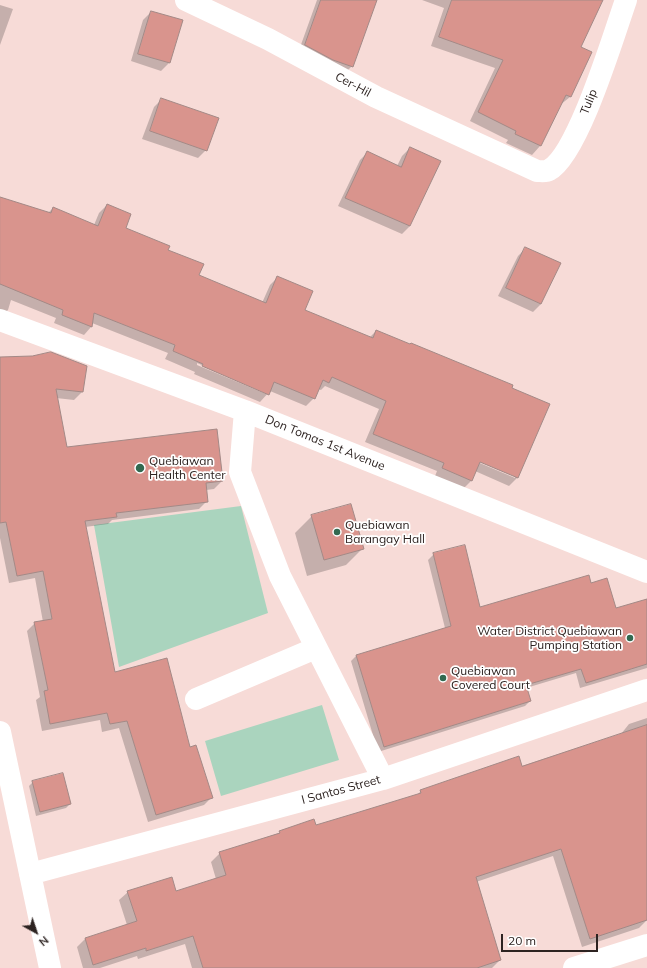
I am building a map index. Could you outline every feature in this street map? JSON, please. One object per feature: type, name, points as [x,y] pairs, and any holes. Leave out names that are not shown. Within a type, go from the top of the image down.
[{"type":"street","name":"Cer-Hil","points":[[186,0],[268,39],[376,97],[523,166]]},
{"type":"street","name":"Tulip","points":[[523,166],[537,171],[548,171],[557,164],[570,146],[591,99],[626,0]]},
{"type":"street","name":"Don Tomas 1st Avenue","points":[[0,320],[245,411],[647,572]]},
{"type":"street","points":[[245,411],[240,472],[280,576],[383,779]]},
{"type":"street","points":[[196,699],[316,648]]},
{"type":"street","name":"I Santos Street","points":[[30,874],[383,779],[647,690]]},
{"type":"street","points":[[0,732],[50,968]]},
{"type":"street","points":[[574,968],[647,945]]},
{"type":"green space","points":[[241,506],[268,613],[119,667],[94,525]]},
{"type":"green space","points":[[322,705],[339,760],[221,796],[205,741]]},
{"type":"building","points":[[321,0],[377,0],[353,67],[333,60],[305,45]]},
{"type":"building","points":[[452,0],[603,0],[581,47],[592,52],[571,97],[566,95],[541,146],[515,134],[516,131],[478,112],[503,60],[439,37]]},
{"type":"building","points":[[151,11],[183,20],[170,63],[138,54]]},
{"type":"building","points":[[161,98],[219,118],[207,151],[150,131]]},
{"type":"building","points":[[410,147],[441,161],[410,226],[345,198],[367,151],[401,167]]},
{"type":"building","points":[[0,197],[51,213],[53,207],[98,226],[107,204],[131,214],[126,228],[170,246],[168,250],[204,264],[199,275],[266,303],[277,276],[313,291],[305,310],[373,338],[376,330],[410,344],[411,343],[513,385],[512,388],[550,404],[518,478],[480,462],[472,481],[442,468],[444,463],[373,434],[386,401],[332,377],[329,383],[323,380],[315,399],[274,382],[269,395],[202,366],[203,364],[173,351],[175,345],[94,313],[92,327],[62,315],[63,310],[0,284]]},
{"type":"building","points":[[525,247],[561,263],[541,304],[506,288]]},
{"type":"building","points":[[51,352],[87,366],[83,392],[56,389],[67,447],[217,429],[223,481],[206,483],[208,502],[116,513],[117,517],[85,521],[115,672],[167,658],[190,747],[196,745],[213,798],[156,815],[127,721],[110,724],[107,713],[50,724],[44,691],[48,690],[34,622],[52,619],[43,571],[17,576],[6,522],[0,523],[0,357],[32,356]]},
{"type":"building","name":"Quebiawan Barangay Hall","points":[[351,504],[364,549],[324,560],[311,515]]},
{"type":"building","points":[[465,545],[480,607],[589,575],[591,583],[607,578],[616,608],[647,599],[647,664],[586,683],[581,669],[526,685],[531,701],[384,747],[356,655],[451,626],[433,553]]},
{"type":"building","points":[[647,725],[647,920],[590,939],[561,849],[476,877],[501,960],[477,968],[203,968],[193,936],[146,951],[146,948],[93,965],[85,938],[137,921],[127,891],[172,877],[176,891],[226,875],[219,852],[280,833],[279,831],[314,819],[316,825],[421,793],[420,790],[519,756],[522,766]]},
{"type":"building","points":[[63,773],[71,804],[40,812],[32,781]]},
{"type":"place","name":"Quebiawan Health Center","points":[[140,468]]},
{"type":"place","name":"Quebiawan Barangay Hall","points":[[337,532]]},
{"type":"place","name":"Water District Quebiawan Pumping Station","points":[[630,638]]},
{"type":"place","name":"Quebiawan Covered Court","points":[[443,678]]}]
